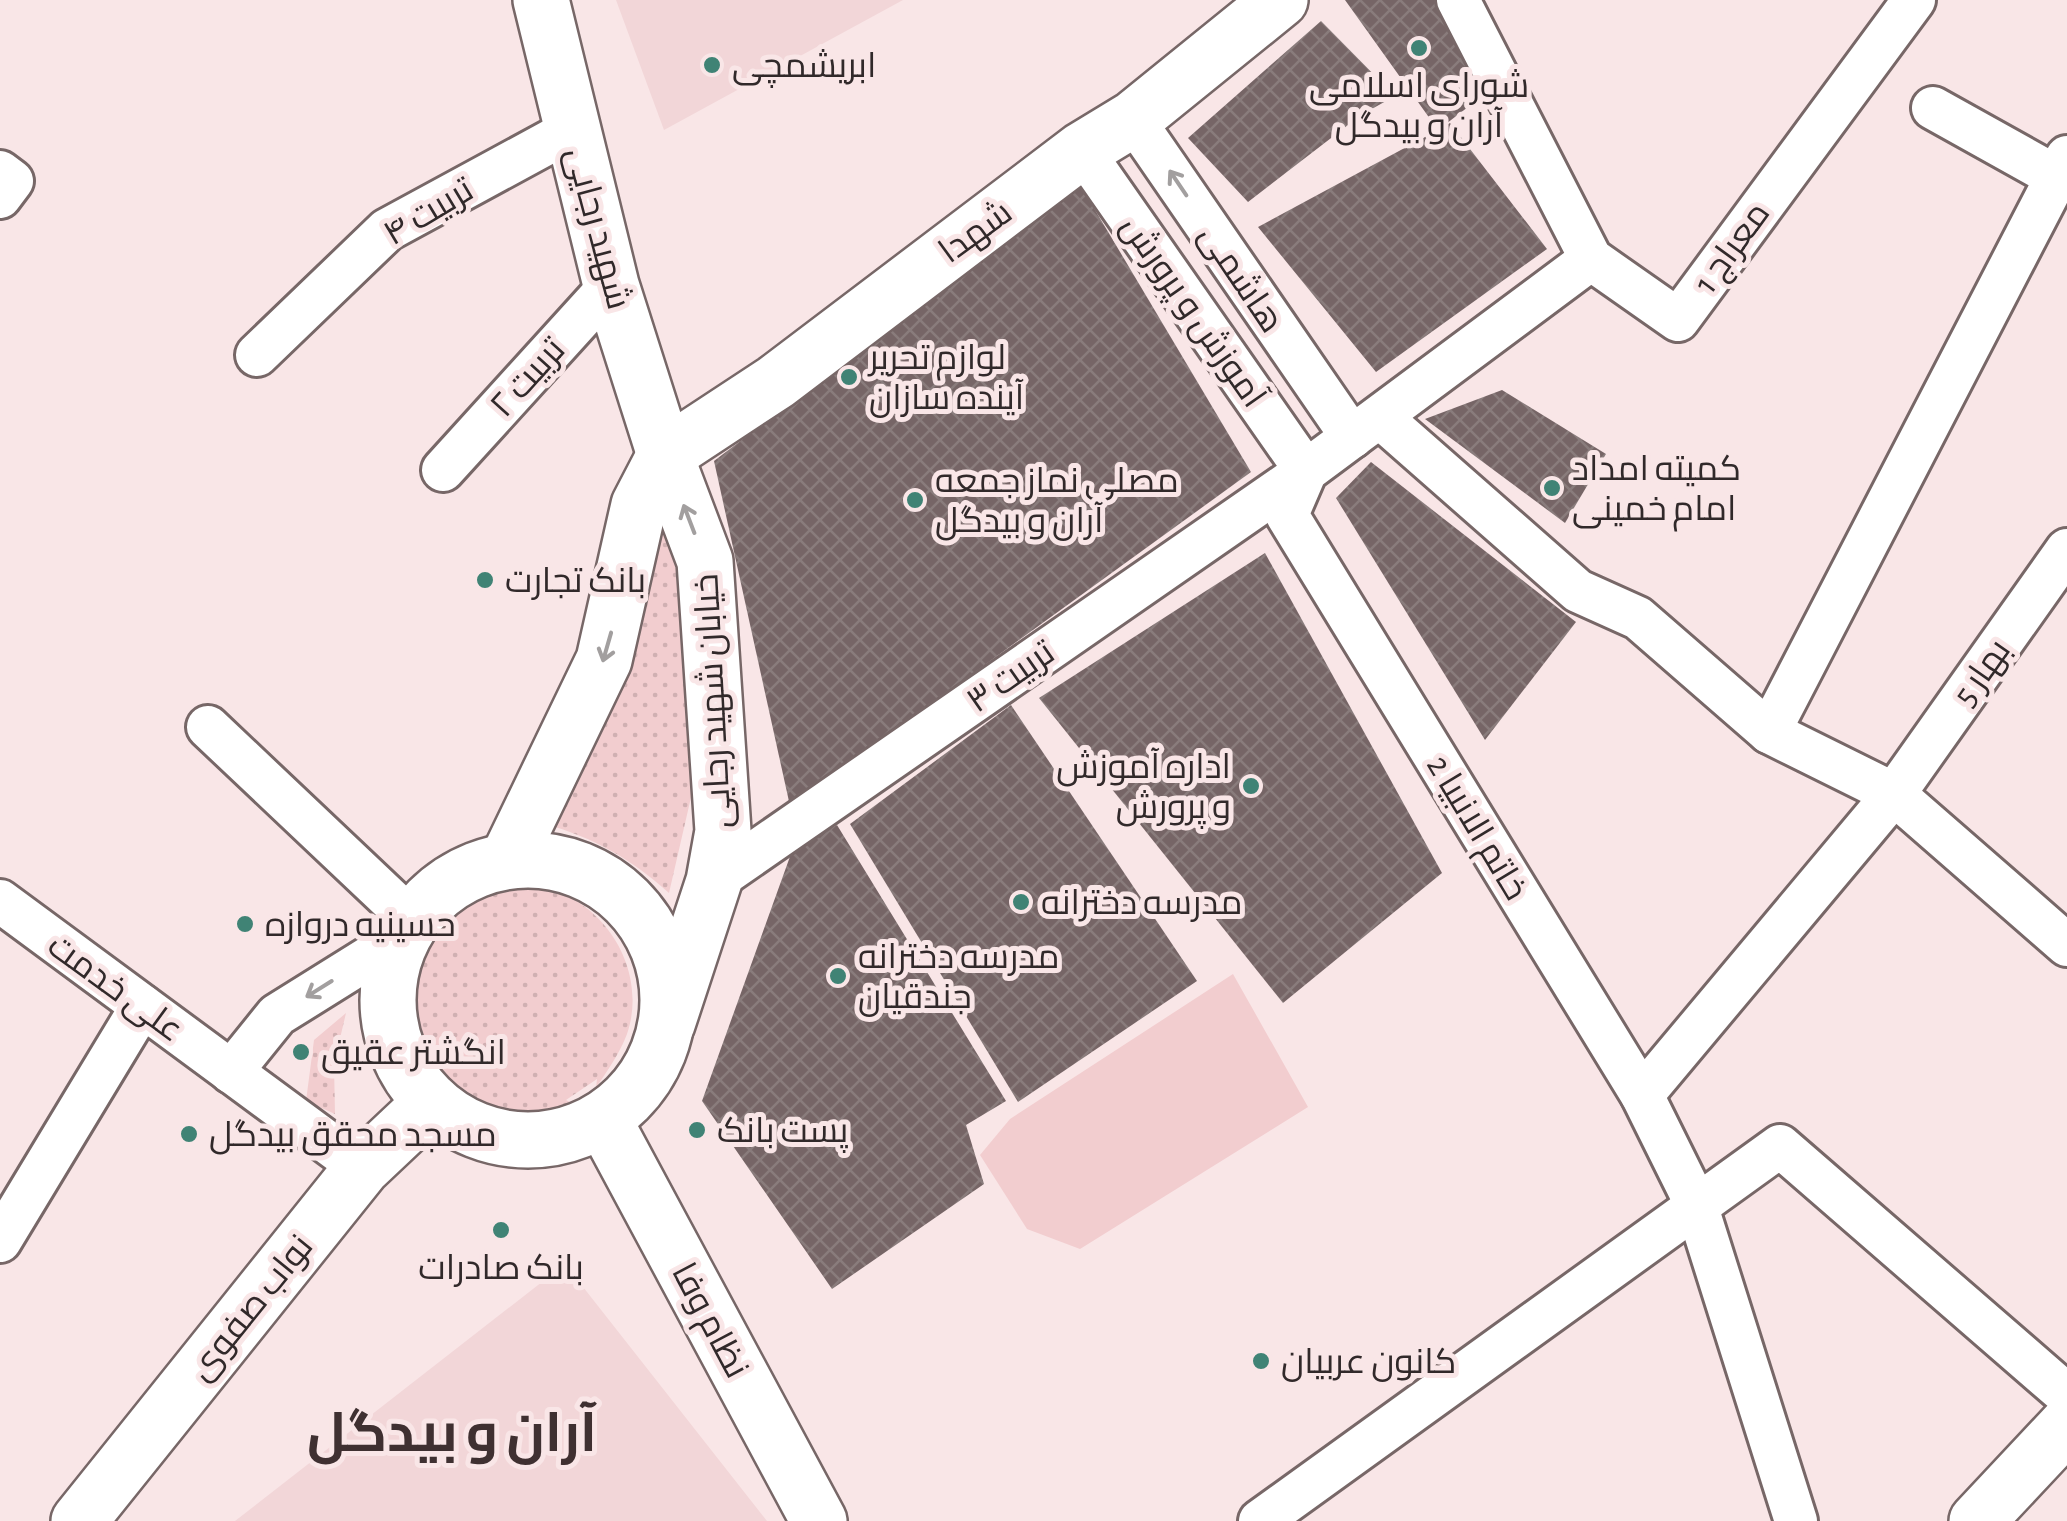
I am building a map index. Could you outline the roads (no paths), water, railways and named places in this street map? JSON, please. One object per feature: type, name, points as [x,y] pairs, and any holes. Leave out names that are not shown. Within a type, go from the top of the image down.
[{"type":"main road","name":"شهید رجایی","points":[[541,0],[611,284],[665,454]]},
{"type":"main road","name":"شهدا","points":[[665,454],[776,382],[1082,150],[1133,118],[1280,0]]},
{"type":"main road","points":[[506,861],[604,660],[640,504],[665,454]]},
{"type":"main road","name":"خیابان شهید رجایی","points":[[665,454],[705,560],[723,802],[714,881],[667,1024]]},
{"type":"main road","points":[[506,861],[551,861],[593,875],[629,902],[655,937],[668,980],[667,1024],[655,1062],[632,1094],[603,1119],[560,1137],[514,1139],[470,1128],[432,1102],[409,1074],[394,1042],[388,1007],[390,971],[408,929],[428,900],[464,874],[506,861]]},
{"type":"main road","name":"نواب صفوی","points":[[79,1521],[362,1168],[432,1102]]},
{"type":"main road","name":"نظام وفا","points":[[603,1119],[818,1521]]},
{"type":"main road","points":[[1977,1521],[2067,1425]]},
{"type":"street","name":"معراج 1","points":[[1458,0],[1592,259],[1678,320],[1914,0]]},
{"type":"street","points":[[1769,732],[2061,167],[1933,108]]},
{"type":"street","name":"هاشمی","points":[[1133,118],[1366,427],[1578,591],[1638,618],[1769,732],[1894,794],[2062,930]]},
{"type":"street","name":"تربیت ۴","points":[[257,355],[387,230],[572,129]]},
{"type":"street","name":"آموزش و پرورش","points":[[1082,150],[1306,471]]},
{"type":"street","points":[[0,172],[12,181],[0,197]]},
{"type":"street","points":[[1306,471],[1592,259]]},
{"type":"street","name":"تربیت ۲","points":[[443,470],[611,284]]},
{"type":"street","name":"تربیت ۳","points":[[714,881],[1306,471]]},
{"type":"street","name":"خاتم الانبیا 2","points":[[1306,471],[1287,515],[1642,1095],[1696,1204],[1796,1521]]},
{"type":"street","name":"بهار 5","points":[[1642,1095],[1894,794],[2067,550]]},
{"type":"street","points":[[208,727],[408,929],[277,1016],[232,1072]]},
{"type":"street","name":"علی خدمت","points":[[0,901],[362,1168]]},
{"type":"street","points":[[0,1241],[142,1006]]},
{"type":"street","points":[[1260,1521],[1780,1146],[2067,1395]]},
{"type":"place","name":"شورای اسلامی آران و بیدگل","points":[[1419,48]]},
{"type":"place","name":"ابریشمچی","points":[[712,65]]},
{"type":"place","name":"لوازم تحریر آینده سازان","points":[[849,377]]},
{"type":"place","name":"کمیته امداد امام خمینی","points":[[1552,488]]},
{"type":"place","name":"مصلی نماز جمعه آران و بیدگل","points":[[915,500]]},
{"type":"place","name":"بانک تجارت","points":[[485,580]]},
{"type":"place","name":"اداره آموزش و پرورش","points":[[1251,786]]},
{"type":"place","name":"مدرسه دخترانه","points":[[1021,902]]},
{"type":"place","name":"حسینیه دروازه","points":[[245,924]]},
{"type":"place","name":"مدرسه دخترانه جندقیان","points":[[838,976]]},
{"type":"place","name":"انگشتر عقیق","points":[[301,1052]]},
{"type":"place","name":"پست بانک","points":[[697,1130]]},
{"type":"place","name":"مسجد محقق بیدگل","points":[[189,1134]]},
{"type":"place","name":"بانک صادرات","points":[[501,1230]]},
{"type":"place","name":"کانون عربیان","points":[[1261,1361]]},
{"type":"district","name":"آران و بیدگل","points":[[452,1432]]}]
